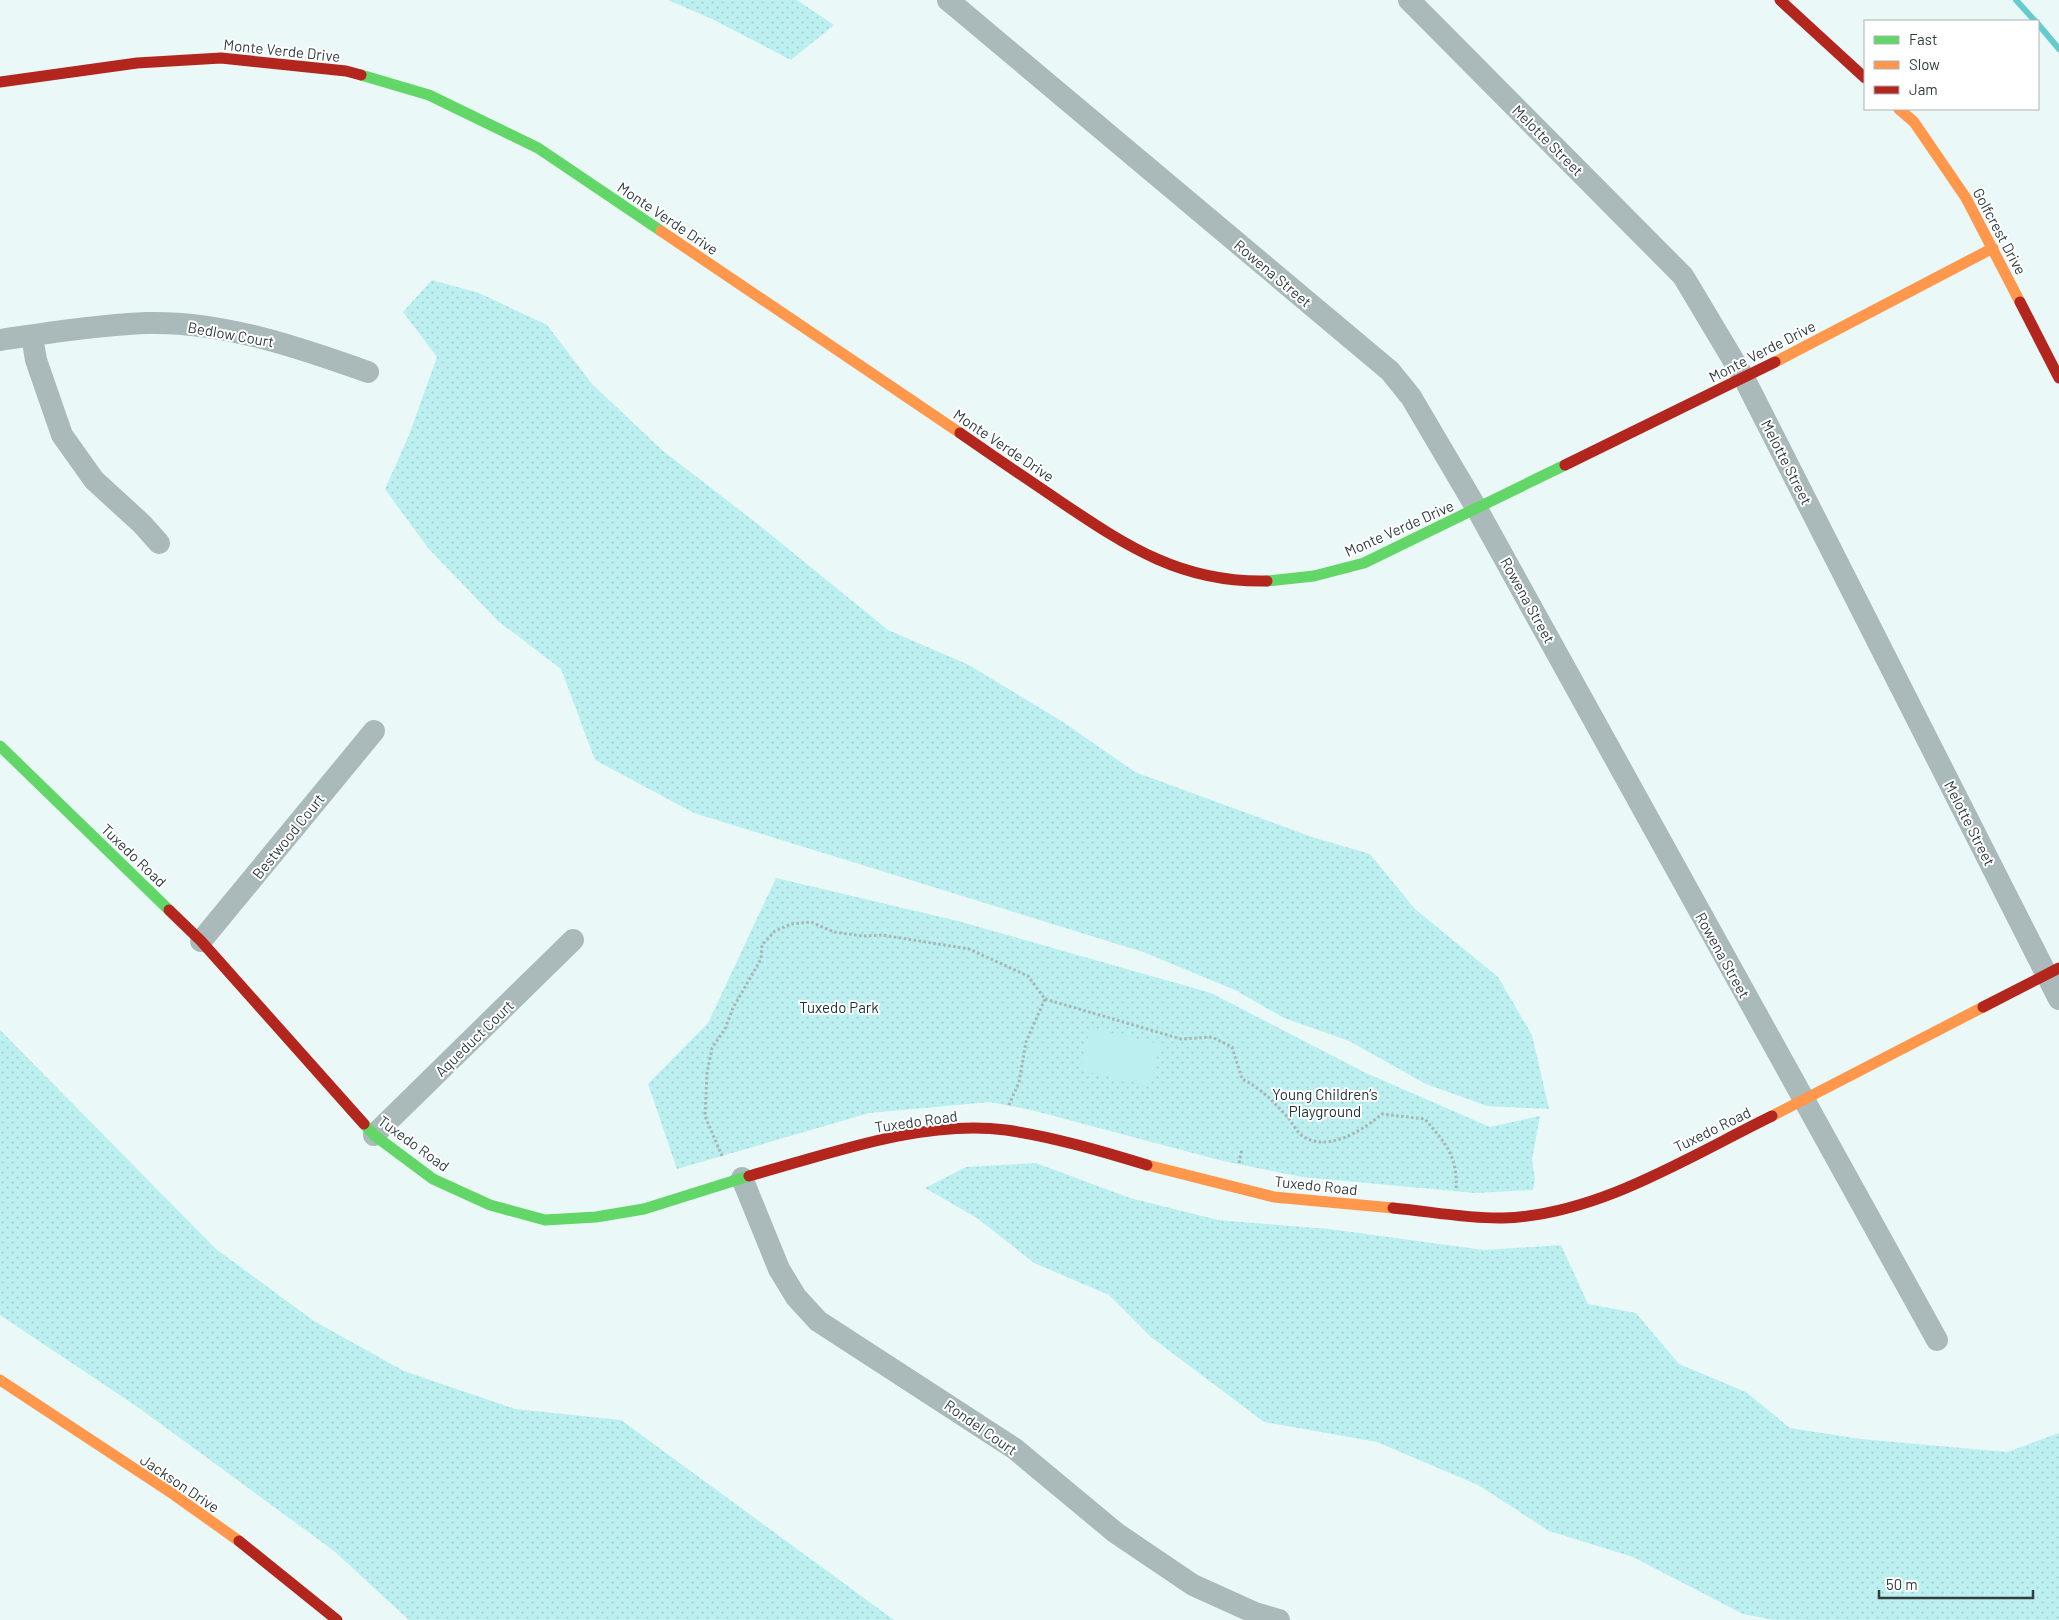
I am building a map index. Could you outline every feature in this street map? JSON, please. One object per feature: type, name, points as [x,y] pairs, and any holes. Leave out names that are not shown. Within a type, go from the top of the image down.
[{"type":"street","name":"Rowena Street","points":[[948,0],[1390,371],[1411,397],[1477,509],[1937,1340]]},
{"type":"street","name":"Melotte Street","points":[[1410,0],[1683,276],[1744,378],[2053,972],[2059,999]]},
{"type":"street","points":[[1780,0],[1864,77]]},
{"type":"street","name":"Monte Verde Drive","points":[[0,82],[137,63],[220,58],[346,72],[429,95],[538,148],[1115,538],[1165,564],[1229,581],[1267,582],[1334,572],[1364,563],[1744,378],[1993,248]]},
{"type":"street","name":"Golfcrest Drive","points":[[1900,110],[1914,122],[1966,198],[2059,378]]},
{"type":"street","name":"Bedlow Court","points":[[0,340],[148,323],[205,327],[299,348],[368,372]]},
{"type":"street","points":[[32,336],[36,360],[62,435],[94,480],[142,524],[159,543]]},
{"type":"street","name":"Bestwood Court","points":[[201,941],[374,731]]},
{"type":"street","name":"Tuxedo Road","points":[[0,746],[201,941],[374,1135],[434,1179],[490,1205],[545,1220],[596,1217],[644,1209],[742,1178],[878,1141],[949,1129],[1005,1130],[1074,1143],[1274,1197],[1502,1218],[1569,1209],[1614,1194],[1804,1100],[2053,972]]},
{"type":"street","name":"Aqueduct Court","points":[[374,1135],[573,940]]},
{"type":"street","name":"Rondel Court","points":[[742,1178],[779,1269],[796,1297],[818,1321],[1015,1449],[1116,1533],[1194,1585],[1255,1613],[1279,1620]]},
{"type":"street","name":"Jackson Drive","points":[[0,1380],[177,1498],[282,1572],[337,1620]]},
{"type":"path","points":[[722,1156],[705,1116],[707,1073],[712,1048],[725,1030],[733,1008],[761,959],[762,945],[775,931],[791,924],[811,922],[834,932],[863,936],[882,935],[969,949],[1028,976],[1044,999],[1180,1039],[1212,1037],[1232,1048],[1242,1078],[1257,1086],[1303,1137],[1322,1142],[1341,1139],[1369,1125],[1382,1114],[1426,1119],[1447,1145],[1457,1171],[1456,1193]]},
{"type":"path","points":[[1008,1110],[1019,1082],[1026,1042],[1044,999]]},
{"type":"path","points":[[1240,1163],[1243,1150]]},
{"type":"green space","points":[[668,0],[797,0],[834,25],[791,60],[714,20]]},
{"type":"green space","points":[[432,280],[479,293],[547,325],[592,384],[663,451],[759,525],[888,630],[969,665],[1063,722],[1135,772],[1312,837],[1370,854],[1415,909],[1498,977],[1532,1035],[1549,1109],[1487,1106],[1426,1084],[1349,1041],[1284,1018],[1235,990],[1143,952],[694,813],[595,760],[561,669],[498,621],[428,548],[385,489],[409,435],[437,357],[403,312]]},
{"type":"green space","name":"Tuxedo Park","points":[[776,878],[958,921],[1211,993],[1366,1073],[1490,1127],[1540,1116],[1532,1160],[1535,1179],[1533,1190],[1475,1193],[1302,1177],[1223,1161],[1031,1110],[990,1102],[869,1113],[677,1169],[648,1084],[708,1023]]},
{"type":"green space","points":[[1090,1028],[1160,1044],[1150,1086],[1080,1070]]},
{"type":"green space","points":[[0,1030],[216,1249],[314,1321],[404,1371],[515,1409],[621,1420],[894,1620],[409,1620],[334,1551],[139,1408],[0,1315]]},
{"type":"green space","points":[[1036,1163],[1130,1198],[1218,1220],[1329,1229],[1484,1250],[1561,1245],[1588,1304],[1636,1313],[1679,1364],[1746,1392],[1790,1428],[1861,1439],[2007,1452],[2059,1433],[2059,1620],[1774,1620],[1743,1614],[1633,1557],[1549,1531],[1478,1485],[1377,1442],[1264,1422],[1151,1337],[1109,1295],[1034,1263],[977,1218],[925,1188],[966,1167]]},
{"type":"waterway","points":[[2016,0],[2034,20]]},
{"type":"waterway","points":[[2039,25],[2059,49]]},
{"type":"traffic: fast","points":[[361,75],[429,95],[538,148],[661,231]]},
{"type":"traffic: fast","points":[[1267,581],[1314,576],[1364,563],[1565,465]]},
{"type":"traffic: fast","points":[[0,746],[169,910]]},
{"type":"traffic: fast","points":[[364,1124],[374,1135],[433,1179],[490,1205],[545,1220],[596,1217],[644,1209],[749,1176]]},
{"type":"traffic: slow","points":[[1900,110],[1914,122],[1966,198],[2020,302]]},
{"type":"traffic: slow","points":[[661,231],[960,433]]},
{"type":"traffic: slow","points":[[1775,362],[1993,248]]},
{"type":"traffic: slow","points":[[1772,1116],[1983,1007]]},
{"type":"traffic: slow","points":[[1147,1165],[1274,1197],[1393,1208]]},
{"type":"traffic: slow","points":[[0,1380],[173,1494],[239,1541]]},
{"type":"traffic: jam","points":[[1780,0],[1864,77]]},
{"type":"traffic: jam","points":[[0,82],[137,63],[221,58],[346,71],[361,75]]},
{"type":"traffic: jam","points":[[2020,302],[2059,378]]},
{"type":"traffic: jam","points":[[1565,465],[1775,362]]},
{"type":"traffic: jam","points":[[960,433],[1110,534],[1157,559],[1182,569],[1208,576],[1236,580],[1267,581]]},
{"type":"traffic: jam","points":[[169,910],[201,941],[364,1124]]},
{"type":"traffic: jam","points":[[1983,1007],[2059,968]]},
{"type":"traffic: jam","points":[[1393,1208],[1462,1216],[1503,1218],[1573,1207],[1608,1195],[1675,1166],[1772,1116]]},
{"type":"traffic: jam","points":[[749,1176],[876,1141],[942,1129],[974,1128],[1006,1130],[1042,1136],[1147,1165]]},
{"type":"traffic: jam","points":[[239,1541],[337,1620]]},
{"type":"park label","name":"Young Children’s Playground","points":[[1325,1102]]}]
